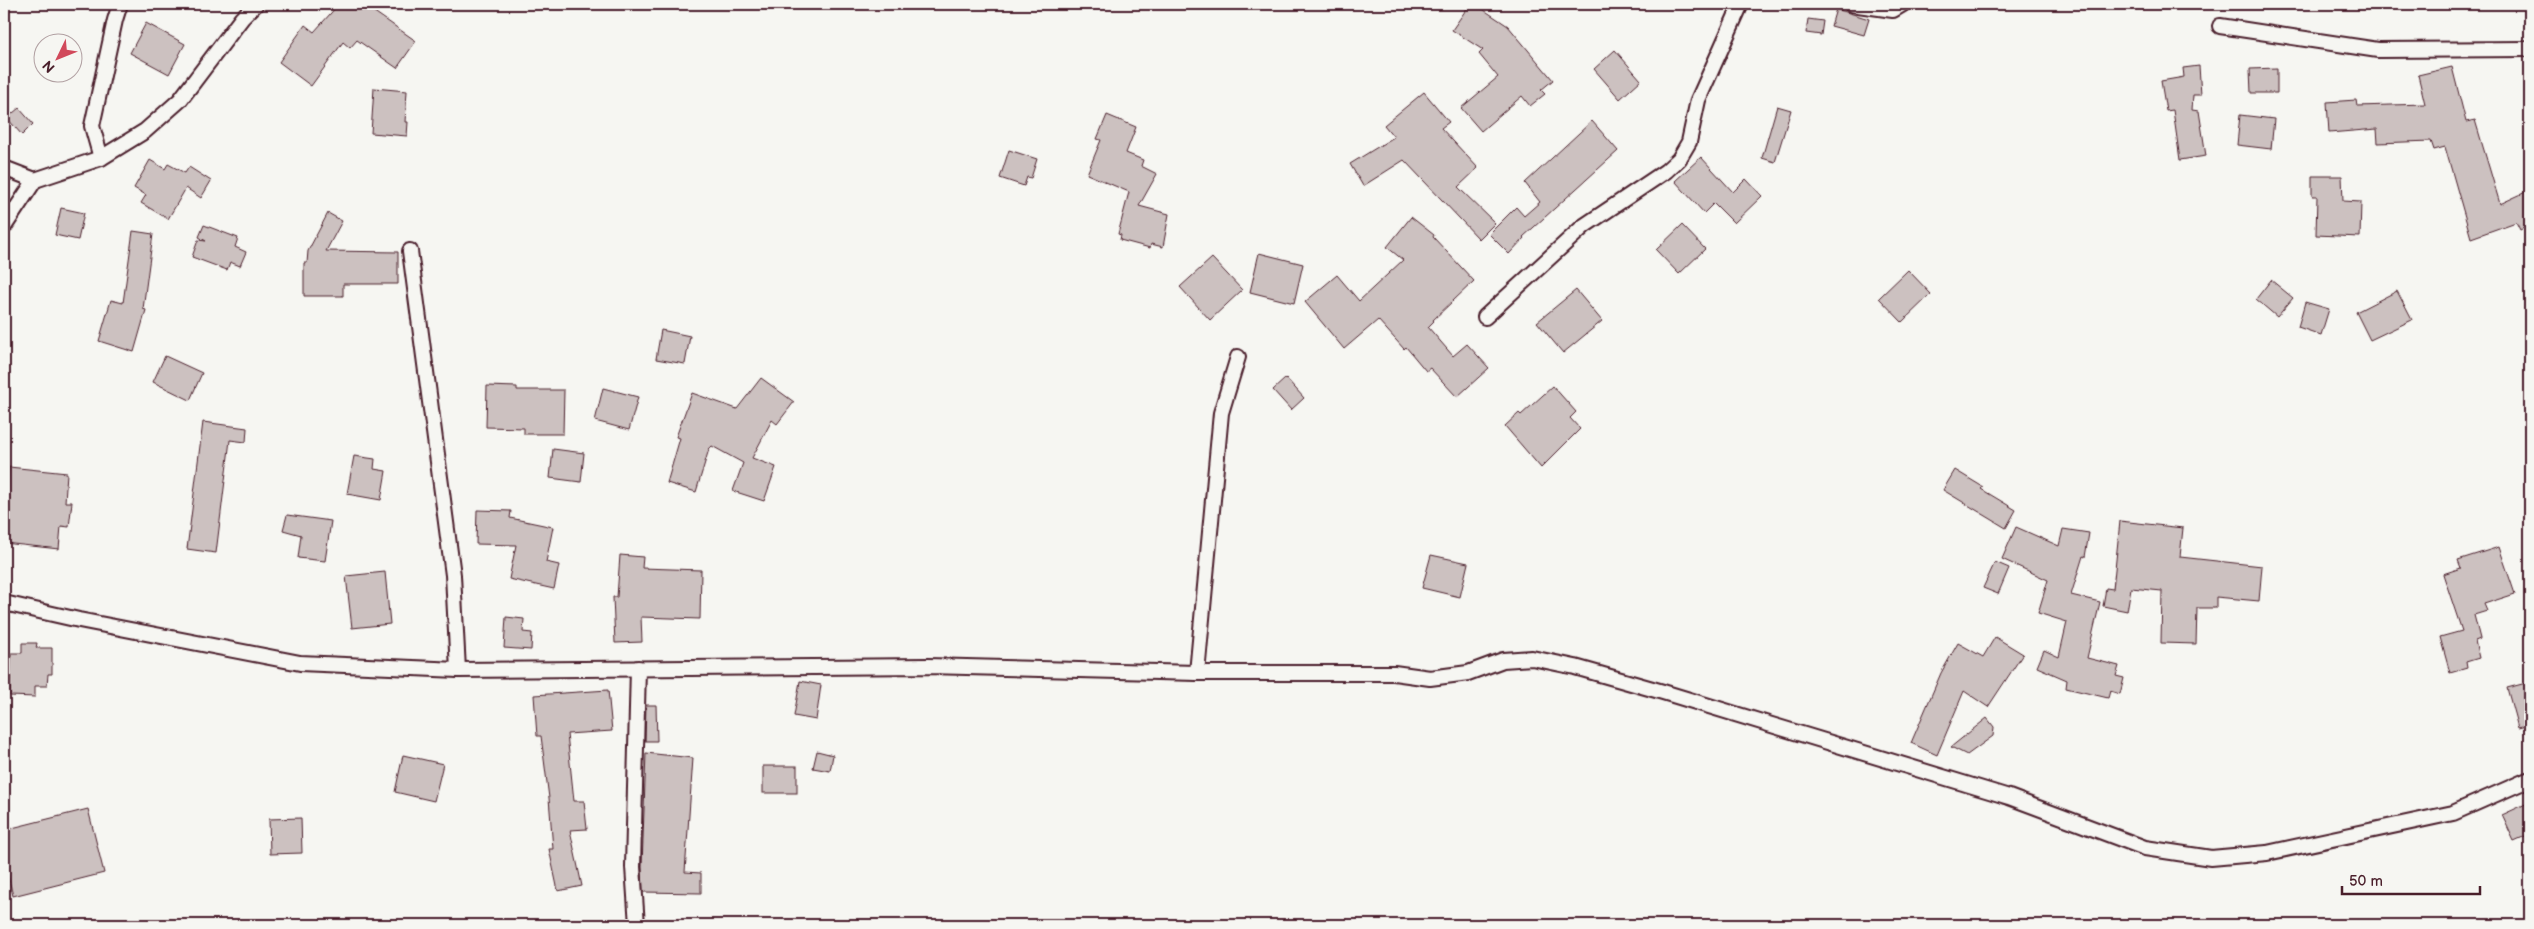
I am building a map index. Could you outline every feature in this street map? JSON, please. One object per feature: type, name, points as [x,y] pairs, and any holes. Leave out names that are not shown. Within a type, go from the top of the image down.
[{"type":"street","points":[[101,158],[92,126],[120,4]]},
{"type":"street","points":[[4,227],[35,180],[101,158],[145,131],[180,100],[242,18],[256,4]]},
{"type":"street","points":[[1485,317],[1584,226],[1666,171],[1679,159],[1689,142],[1698,100],[1741,4]]},
{"type":"street","points":[[1851,4],[1893,10],[1903,4]]},
{"type":"street","points":[[2220,26],[2378,50],[2530,49]]},
{"type":"street","points":[[4,168],[35,180]]},
{"type":"street","points":[[410,251],[453,575],[458,670]]},
{"type":"street","points":[[1197,673],[1221,413],[1238,357]]},
{"type":"street","points":[[4,602],[79,620],[300,663],[458,670],[928,666],[1197,673],[1394,672],[1430,678],[1468,673],[1503,660],[1532,658],[1575,667],[1663,692],[2009,797],[2145,848],[2210,858],[2267,852],[2453,813],[2530,779]]},
{"type":"street","points":[[636,925],[634,867],[638,668]]},
{"type":"building","points":[[339,4],[363,4],[416,41],[397,68],[357,40],[350,48],[343,42],[311,86],[279,62],[305,25],[314,32]]},
{"type":"building","points":[[1470,4],[1475,4],[1508,26],[1553,80],[1541,90],[1545,94],[1530,106],[1522,96],[1481,131],[1461,108],[1498,77],[1479,54],[1483,50],[1452,30]]},
{"type":"building","points":[[1836,9],[1869,19],[1864,35],[1831,26]]},
{"type":"building","points":[[1808,19],[1823,21],[1821,35],[1806,33]]},
{"type":"building","points":[[146,23],[185,44],[169,74],[130,53]]},
{"type":"building","points":[[1615,50],[1641,80],[1620,99],[1594,69]]},
{"type":"building","points":[[2199,66],[2201,95],[2193,95],[2192,110],[2199,111],[2206,156],[2180,160],[2173,110],[2166,111],[2161,81],[2184,77],[2183,68]]},
{"type":"building","points":[[2452,67],[2466,122],[2475,120],[2500,204],[2530,190],[2530,225],[2520,230],[2516,222],[2471,238],[2445,147],[2434,150],[2431,141],[2378,143],[2377,129],[2329,133],[2327,102],[2356,100],[2357,106],[2425,104],[2418,75]]},
{"type":"building","points":[[2277,68],[2277,93],[2251,93],[2250,69]]},
{"type":"building","points":[[374,88],[407,91],[405,122],[408,122],[407,136],[371,133]]},
{"type":"building","points":[[1424,92],[1449,122],[1441,128],[1478,168],[1458,187],[1495,223],[1479,239],[1404,160],[1363,186],[1350,164],[1394,137],[1384,125]]},
{"type":"building","points":[[1777,106],[1791,110],[1775,162],[1762,158]]},
{"type":"building","points":[[19,108],[33,124],[22,135],[7,118]]},
{"type":"building","points":[[1107,115],[1136,127],[1126,153],[1143,160],[1141,166],[1157,174],[1139,206],[1169,214],[1163,247],[1151,244],[1150,248],[1120,240],[1121,235],[1118,234],[1129,192],[1087,174],[1101,140],[1097,139]]},
{"type":"building","points":[[2240,115],[2274,119],[2271,149],[2237,145]]},
{"type":"building","points":[[1592,121],[1618,151],[1523,237],[1509,254],[1489,234],[1516,207],[1524,216],[1540,202],[1525,183]]},
{"type":"building","points":[[1009,150],[1037,159],[1031,178],[1027,177],[1024,186],[1000,178]]},
{"type":"building","points":[[1701,157],[1733,192],[1746,179],[1762,196],[1734,223],[1714,203],[1704,213],[1675,181]]},
{"type":"building","points":[[150,160],[165,169],[168,164],[185,173],[189,167],[211,181],[201,198],[186,188],[168,219],[141,203],[146,195],[134,188]]},
{"type":"building","points":[[2312,176],[2342,176],[2343,201],[2361,202],[2360,237],[2316,235],[2317,196],[2312,196]]},
{"type":"building","points":[[61,208],[84,213],[78,240],[55,235]]},
{"type":"building","points":[[328,213],[342,221],[326,251],[398,252],[398,284],[343,284],[343,296],[304,296],[304,263],[307,263],[308,251]]},
{"type":"building","points":[[1411,217],[1434,235],[1433,237],[1474,281],[1428,327],[1453,356],[1467,344],[1489,368],[1457,397],[1430,368],[1426,371],[1406,347],[1404,349],[1378,320],[1344,349],[1305,302],[1337,275],[1359,301],[1403,260],[1387,247]]},
{"type":"building","points":[[204,225],[238,238],[235,247],[246,252],[240,266],[230,262],[227,270],[192,257],[198,240],[206,241],[199,237]]},
{"type":"building","points":[[1682,225],[1705,249],[1679,274],[1656,250]]},
{"type":"building","points":[[133,231],[153,234],[143,309],[146,310],[134,352],[99,341],[111,300],[123,303]]},
{"type":"building","points":[[1259,253],[1303,264],[1294,303],[1250,292]]},
{"type":"building","points":[[1212,258],[1242,290],[1210,320],[1180,287]]},
{"type":"building","points":[[1908,270],[1931,294],[1902,322],[1879,298]]},
{"type":"building","points":[[2271,280],[2293,298],[2277,317],[2256,299]]},
{"type":"building","points":[[1576,290],[1602,321],[1563,353],[1537,322]]},
{"type":"building","points":[[2397,291],[2412,320],[2370,340],[2356,312]]},
{"type":"building","points":[[2305,302],[2329,309],[2321,335],[2298,327]]},
{"type":"building","points":[[661,330],[690,336],[685,364],[656,359]]},
{"type":"building","points":[[165,356],[202,373],[190,400],[153,382]]},
{"type":"building","points":[[761,378],[794,402],[777,424],[772,420],[752,458],[776,467],[764,501],[733,491],[743,463],[712,446],[709,449],[696,492],[667,483],[680,438],[676,437],[692,393],[737,409]]},
{"type":"building","points":[[1286,378],[1304,398],[1291,410],[1273,390]]},
{"type":"building","points":[[487,386],[517,387],[517,390],[564,390],[563,434],[524,434],[524,428],[486,427]]},
{"type":"building","points":[[1553,386],[1576,412],[1570,418],[1580,429],[1541,468],[1505,426],[1519,413],[1521,415]]},
{"type":"building","points":[[603,388],[638,397],[629,430],[595,421]]},
{"type":"building","points":[[203,422],[247,428],[246,442],[230,440],[216,553],[187,549]]},
{"type":"building","points":[[553,449],[584,453],[581,482],[550,478]]},
{"type":"building","points":[[354,456],[375,459],[374,469],[386,471],[381,500],[347,494]]},
{"type":"building","points":[[9,467],[67,473],[65,502],[72,502],[69,527],[61,526],[59,549],[4,543]]},
{"type":"building","points":[[1955,470],[1983,487],[1981,489],[2016,510],[2006,528],[1943,490]]},
{"type":"building","points":[[477,510],[511,511],[510,518],[553,527],[546,562],[559,565],[554,589],[509,579],[516,545],[476,544]]},
{"type":"building","points":[[287,515],[331,521],[325,561],[298,558],[301,535],[283,530]]},
{"type":"building","points":[[2120,521],[2183,528],[2180,557],[2262,566],[2259,601],[2216,597],[2216,608],[2197,608],[2196,644],[2161,643],[2162,591],[2131,588],[2127,611],[2103,606],[2106,588],[2113,589]]},
{"type":"building","points":[[2016,527],[2059,546],[2063,529],[2089,533],[2085,557],[2083,556],[2071,595],[2100,602],[2087,658],[2119,666],[2116,676],[2124,678],[2120,694],[2110,691],[2108,698],[2066,688],[2067,680],[2037,667],[2044,650],[2059,657],[2067,622],[2038,613],[2048,580],[2002,559]]},
{"type":"building","points":[[2499,547],[2515,594],[2484,604],[2487,611],[2474,615],[2480,639],[2475,641],[2479,658],[2466,662],[2467,668],[2450,673],[2440,637],[2462,631],[2443,574],[2461,568],[2458,560]]},
{"type":"building","points":[[620,555],[643,557],[642,568],[701,570],[700,619],[641,617],[642,642],[615,643],[613,597],[617,597]]},
{"type":"building","points":[[1431,555],[1468,563],[1460,597],[1422,588]]},
{"type":"building","points":[[1995,562],[2009,568],[1998,594],[1983,588]]},
{"type":"building","points":[[385,572],[390,624],[352,628],[346,576]]},
{"type":"building","points":[[506,617],[524,619],[523,632],[532,633],[531,650],[504,648]]},
{"type":"building","points":[[1995,637],[2023,654],[1988,707],[1964,691],[1937,755],[1911,743],[1941,673],[1958,643],[1983,657]]},
{"type":"building","points":[[22,643],[37,643],[36,648],[52,648],[52,674],[48,674],[47,686],[35,686],[35,697],[10,696],[11,653],[22,653]]},
{"type":"building","points":[[800,681],[821,685],[816,720],[794,716]]},
{"type":"building","points":[[2530,682],[2530,725],[2518,728],[2507,688]]},
{"type":"building","points":[[608,690],[612,731],[567,734],[574,801],[584,801],[587,829],[570,830],[582,886],[558,891],[549,849],[553,849],[549,798],[541,736],[537,736],[534,695]]},
{"type":"building","points":[[646,705],[656,705],[657,741],[645,741]]},
{"type":"building","points":[[1987,718],[1994,727],[1993,736],[1967,755],[1951,747]]},
{"type":"building","points":[[817,751],[833,755],[830,771],[813,768]]},
{"type":"building","points":[[646,753],[693,758],[685,872],[701,873],[701,893],[643,892],[642,867]]},
{"type":"building","points":[[403,755],[443,764],[434,801],[395,792]]},
{"type":"building","points":[[763,766],[797,766],[797,793],[763,793]]},
{"type":"building","points":[[2530,802],[2530,834],[2514,841],[2502,815]]},
{"type":"building","points":[[88,809],[104,873],[13,896],[4,859],[4,830]]},
{"type":"building","points":[[301,818],[302,853],[270,854],[269,819]]}]
